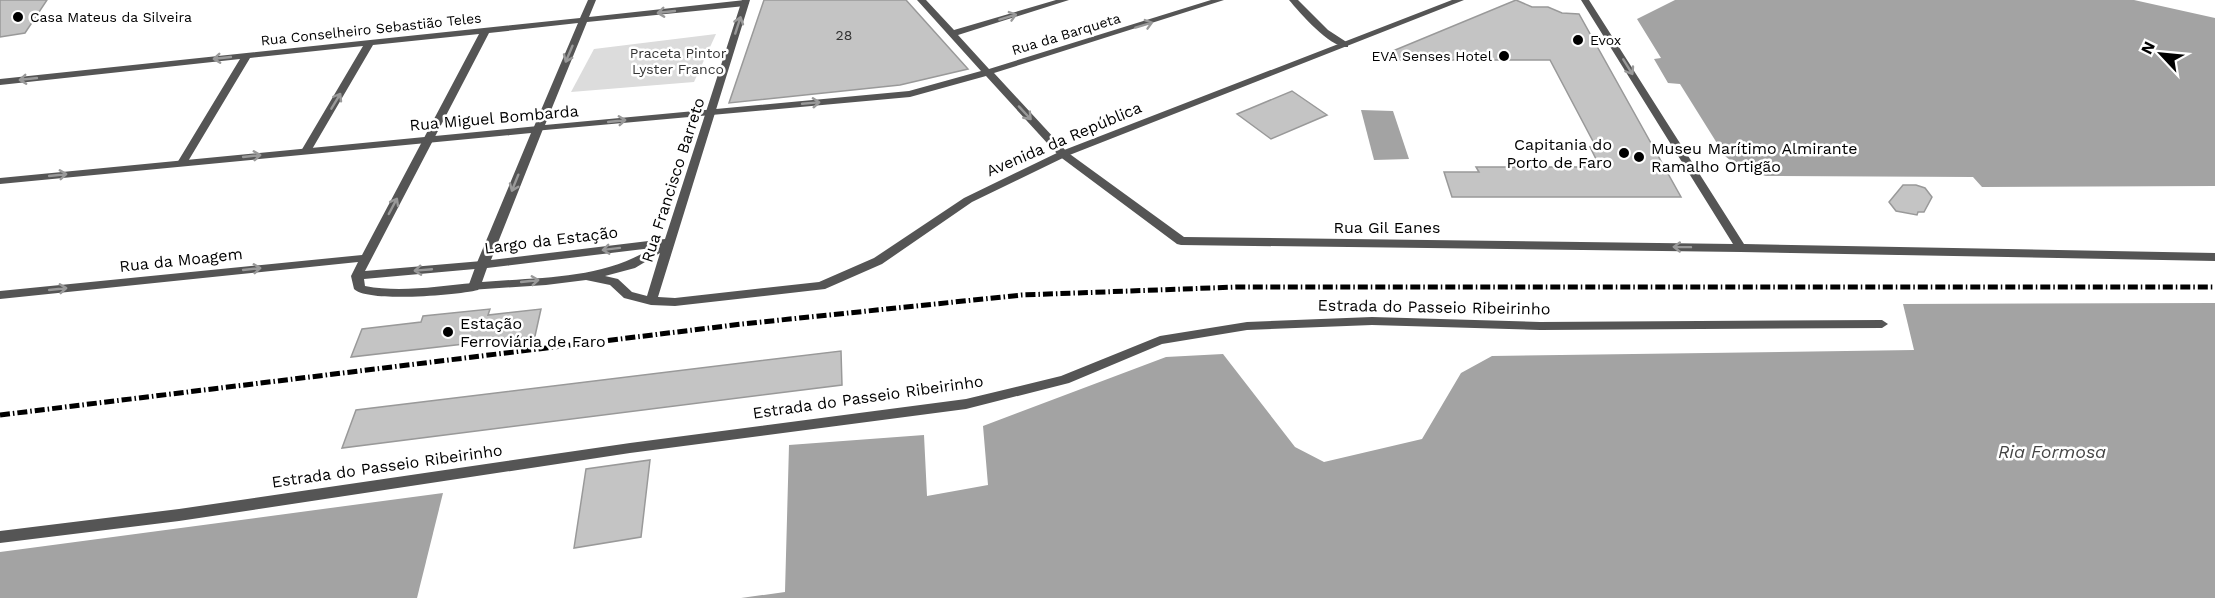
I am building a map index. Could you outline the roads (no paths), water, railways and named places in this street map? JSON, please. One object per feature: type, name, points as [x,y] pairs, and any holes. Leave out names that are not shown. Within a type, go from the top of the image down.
[{"type":"street","points":[[474,287],[592,0]]},
{"type":"street","name":"Rua Gil Eanes","points":[[921,0],[1063,154],[1181,242],[1470,244],[2215,257]]},
{"type":"street","points":[[952,34],[1065,0]]},
{"type":"street","name":"Rua da Barqueta","points":[[988,72],[1220,0]]},
{"type":"street","points":[[1293,0],[1325,32],[1345,45]]},
{"type":"street","name":"Avenida da República","points":[[585,276],[614,282],[628,295],[651,301],[675,302],[821,286],[879,261],[968,200],[1063,154],[1460,0]]},
{"type":"street","points":[[1585,0],[1741,248]]},
{"type":"street","name":"Rua Conselheiro Sebastião Teles","points":[[0,82],[746,2]]},
{"type":"street","name":"Rua Francisco Barreto","points":[[651,301],[746,2]]},
{"type":"street","points":[[485,31],[365,258],[357,276],[360,289],[401,295],[585,276],[618,270],[642,259],[669,242]]},
{"type":"street","points":[[306,151],[370,43]]},
{"type":"street","points":[[182,163],[247,56]]},
{"type":"street","name":"Rua Miguel Bombarda","points":[[0,181],[910,94],[988,72]]},
{"type":"street","name":"Largo da Estação","points":[[357,276],[482,266],[669,242]]},
{"type":"street","name":"Rua da Moagem","points":[[0,296],[365,258]]},
{"type":"street","name":"Estrada do Passeio Ribeirinho","points":[[0,537],[191,513],[630,448],[966,404],[1064,380],[1160,340],[1247,326],[1372,321],[1540,326],[1882,324]]},
{"type":"water","points":[[1675,0],[2134,0],[2215,18],[2215,186],[1982,187],[1973,177],[1766,176],[1755,173],[1725,156],[1680,84],[1668,83],[1654,59],[1661,58],[1637,19]]},
{"type":"water","points":[[1361,110],[1393,111],[1409,159],[1374,160]]},
{"type":"water","name":"Ria Formosa","points":[[2215,303],[2215,598],[741,598],[785,592],[789,445],[924,435],[927,496],[988,485],[983,426],[1166,357],[1223,354],[1295,447],[1324,462],[1422,439],[1461,373],[1492,356],[1914,350],[1903,304]]},
{"type":"water","points":[[443,493],[417,598],[0,598],[0,552]]},
{"type":"railway","points":[[0,415],[742,324],[1022,295],[1237,287],[2215,287]]},
{"type":"place","name":"Casa Mateus da Silveira","points":[[18,17]]},
{"type":"place","name":"Evox","points":[[1578,40]]},
{"type":"place","name":"EVA Senses Hotel","points":[[1504,56]]},
{"type":"place","name":"Capitania do Porto de Faro","points":[[1624,153]]},
{"type":"place","name":"Museu Marítimo Almirante Ramalho Ortigão","points":[[1639,157]]},
{"type":"place","name":"Estação Ferroviária de Faro","points":[[448,332]]},
{"type":"park label","name":"Praceta Pintor Lyster Franco","points":[[678,62]]}]
